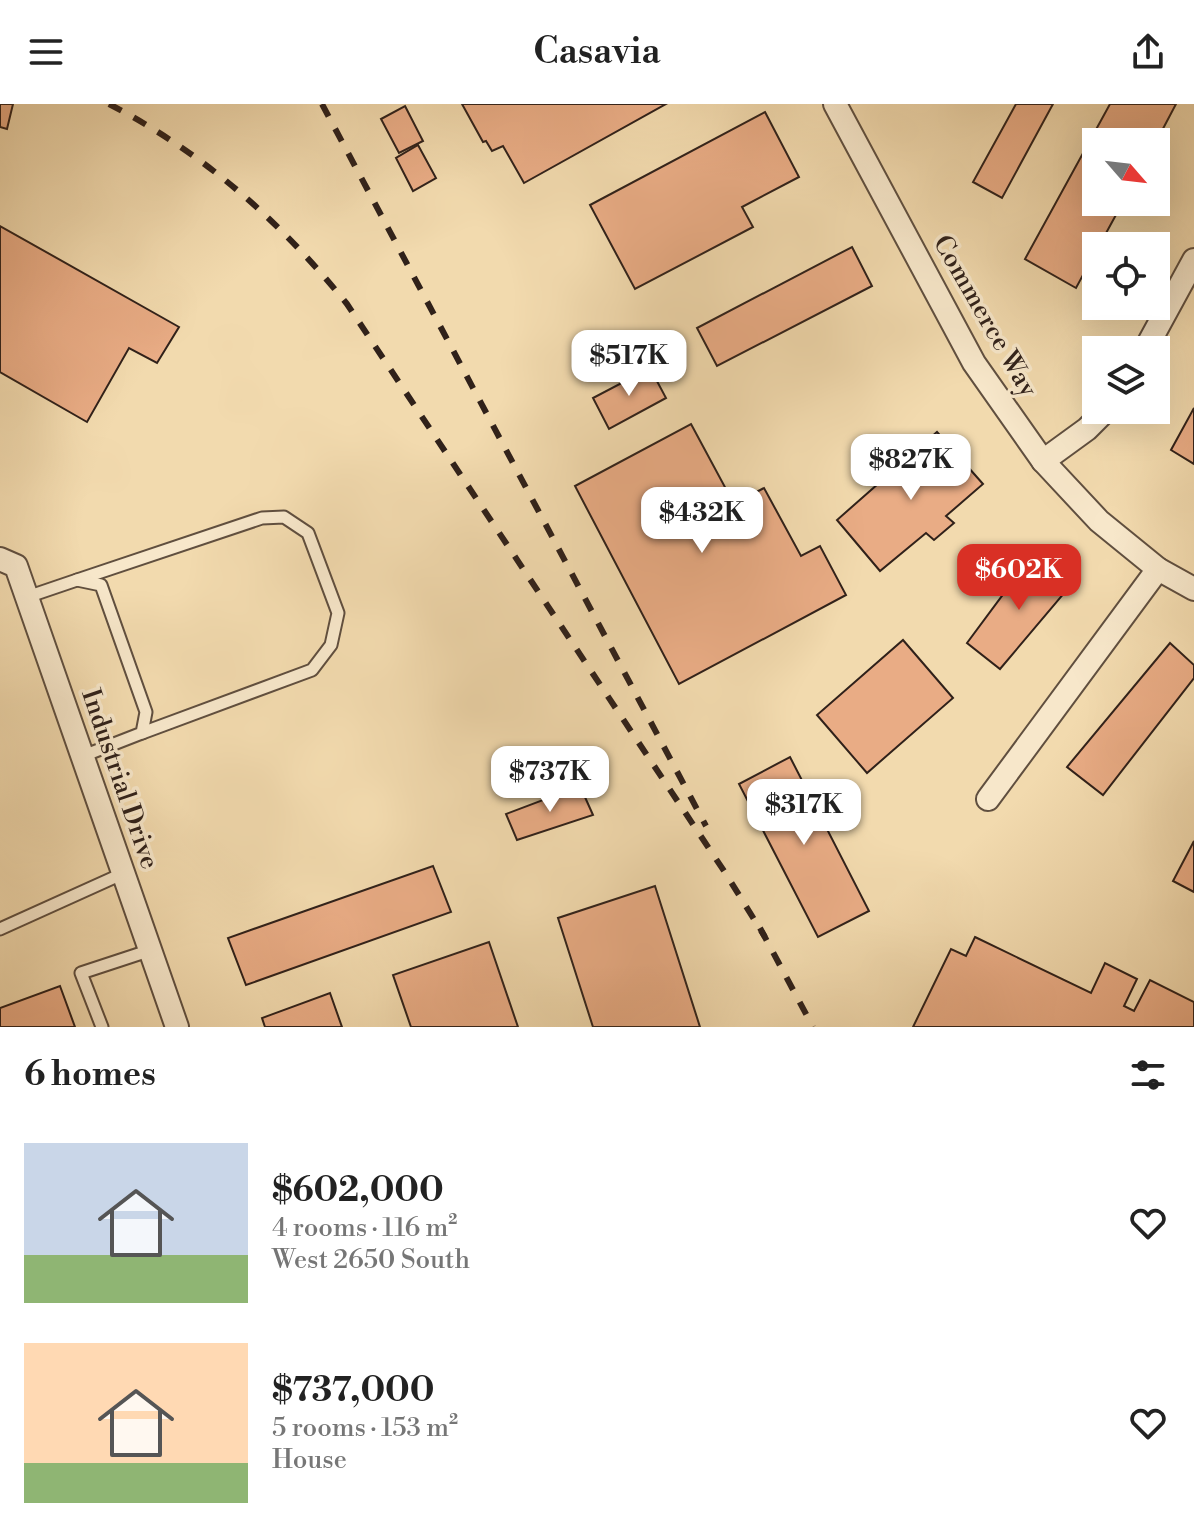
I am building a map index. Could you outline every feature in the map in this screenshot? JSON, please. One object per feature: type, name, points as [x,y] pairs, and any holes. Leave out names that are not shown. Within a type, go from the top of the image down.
[{"type":"street","name":"Commerce Way","points":[[835,104],[974,363],[1043,461],[1099,521],[1158,569],[1194,589]]},
{"type":"street","points":[[1153,336],[1194,260]]},
{"type":"street","points":[[1043,461],[1092,424]]},
{"type":"street","name":"Industrial Drive","points":[[0,559],[16,566],[177,1027]]},
{"type":"street","points":[[988,799],[1158,569]]},
{"type":"lane","points":[[27,597],[262,518],[284,517],[308,533],[338,613],[331,645],[312,670],[83,756]]},
{"type":"lane","points":[[77,580],[101,585],[146,712],[142,733]]},
{"type":"lane","points":[[0,929],[124,873]]},
{"type":"lane","points":[[102,1027],[81,973],[151,950]]},
{"type":"building","points":[[0,104],[13,104],[7,129],[0,127]]},
{"type":"building","points":[[462,104],[666,104],[524,183],[503,146],[492,151],[486,141],[483,142]]},
{"type":"building","points":[[1016,104],[1053,104],[1002,198],[973,182]]},
{"type":"building","points":[[1110,104],[1176,104],[1163,128],[1097,128]]},
{"type":"building","points":[[405,106],[423,141],[399,153],[381,119]]},
{"type":"building","points":[[765,112],[799,177],[742,207],[753,227],[635,289],[590,205]]},
{"type":"building","points":[[418,145],[436,178],[413,191],[396,158]]},
{"type":"building","points":[[1082,155],[1082,216],[1115,216],[1107,232],[1082,232],[1082,277],[1076,288],[1025,259]]},
{"type":"building","points":[[0,226],[179,327],[157,363],[129,348],[87,422],[0,372]]},
{"type":"building","points":[[852,247],[872,286],[717,366],[697,328]]},
{"type":"building","points":[[650,368],[666,398],[609,429],[593,398]]},
{"type":"building","points":[[1194,408],[1194,464],[1171,450]]},
{"type":"building","points":[[691,424],[734,504],[764,488],[801,556],[820,546],[846,595],[679,684],[575,486]]},
{"type":"building","points":[[937,432],[983,484],[946,516],[954,523],[934,540],[926,533],[880,571],[837,520]]},
{"type":"building","points":[[1033,554],[1071,585],[1000,669],[967,643]]},
{"type":"building","points":[[903,640],[953,698],[867,773],[817,715]]},
{"type":"building","points":[[1170,643],[1194,665],[1194,678],[1103,795],[1067,767]]},
{"type":"building","points":[[790,757],[869,911],[818,937],[739,784]]},
{"type":"building","points":[[580,786],[593,815],[517,840],[506,814]]},
{"type":"building","points":[[1194,841],[1194,892],[1173,881]]},
{"type":"building","points":[[433,866],[451,912],[246,985],[228,938]]},
{"type":"building","points":[[655,886],[700,1027],[593,1027],[558,918]]},
{"type":"building","points":[[975,937],[1091,993],[1105,963],[1137,979],[1124,1006],[1134,1011],[1150,980],[1194,1002],[1194,1027],[913,1027],[951,949],[966,956]]},
{"type":"building","points":[[489,942],[518,1027],[411,1027],[393,975]]},
{"type":"building","points":[[60,986],[75,1027],[0,1027],[0,1008]]},
{"type":"building","points":[[330,993],[342,1027],[265,1027],[262,1018]]},
{"type":"railway","points":[[109,104],[177,145],[238,191],[295,244],[347,304],[765,937]]},
{"type":"railway","points":[[322,104],[706,826]]},
{"type":"railway","points":[[760,928],[813,1027]]}]
